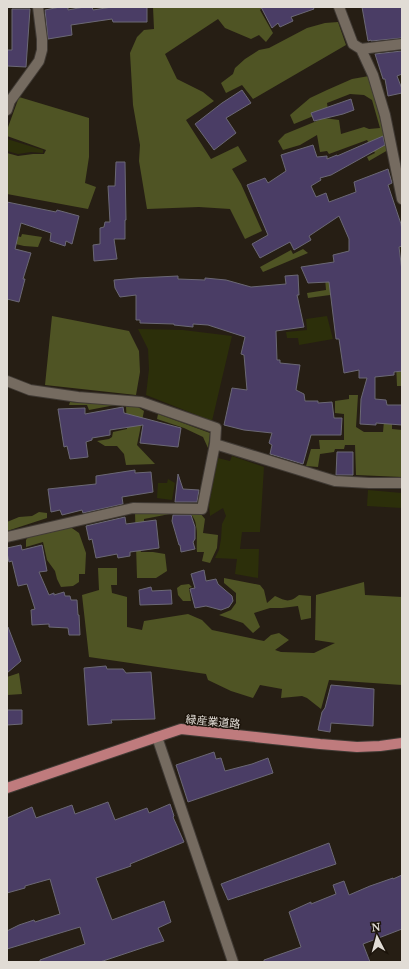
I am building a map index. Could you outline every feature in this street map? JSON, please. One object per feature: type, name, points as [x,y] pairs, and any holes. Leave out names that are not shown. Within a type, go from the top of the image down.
[{"type":"main road","name":"緑産業道路","points":[[7,788],[181,729],[357,747],[402,743]]},
{"type":"street","points":[[7,110],[10,101],[39,61],[42,50],[42,39],[38,7]]},
{"type":"street","points":[[339,7],[354,44],[361,49],[373,75],[385,115],[402,199]]},
{"type":"street","points":[[361,49],[402,44]]},
{"type":"street","points":[[7,381],[30,390],[78,397],[141,402],[216,428],[215,444],[202,509],[133,508],[7,537]]},
{"type":"street","points":[[215,444],[335,481],[402,483]]},
{"type":"street","points":[[158,737],[233,962]]},
{"type":"green space","points":[[153,7],[263,7],[260,10],[273,33],[266,42],[259,35],[251,39],[225,28],[218,19],[165,54],[177,79],[203,92],[214,101],[186,120],[211,159],[238,146],[247,161],[232,169],[241,184],[262,231],[245,239],[230,209],[199,207],[147,209],[139,161],[140,145],[133,105],[130,53],[137,37],[144,30],[154,29]]},
{"type":"green space","points":[[338,22],[346,45],[253,99],[242,85],[226,93],[221,83],[233,74],[235,68],[245,59],[259,50],[269,48],[307,28],[325,23]]},
{"type":"green space","points":[[369,76],[388,150],[369,161],[367,157],[375,153],[367,140],[329,154],[327,151],[320,152],[317,135],[300,145],[283,150],[278,141],[285,134],[324,118],[339,120],[341,134],[364,127],[369,129],[380,128],[372,100],[364,95],[350,94],[327,103],[328,110],[294,124],[290,115],[310,98],[352,79]]},
{"type":"green space","points":[[19,97],[89,118],[89,157],[85,183],[96,187],[88,209],[7,194],[7,153],[18,156],[44,154],[46,150],[7,136],[7,130]]},
{"type":"green space","points":[[7,139],[43,150],[43,153],[31,152],[18,154],[7,151]]},
{"type":"green space","points":[[7,234],[21,237],[22,234],[42,237],[38,247],[24,246],[7,242]]},
{"type":"green space","points":[[303,249],[308,253],[263,272],[260,267],[291,250],[293,254]]},
{"type":"green space","points":[[330,277],[330,295],[308,298],[307,293],[326,290],[325,278]]},
{"type":"green space","points":[[52,316],[129,331],[139,351],[140,372],[136,395],[45,385]]},
{"type":"green space","points":[[327,316],[333,339],[299,345],[298,338],[287,338],[286,332],[307,330],[306,319]]},
{"type":"green space","points":[[138,329],[183,330],[232,336],[212,421],[146,395],[149,369],[148,349]]},
{"type":"green space","points":[[402,362],[402,386],[397,386],[396,363]]},
{"type":"green space","points":[[349,395],[358,395],[356,427],[364,432],[383,432],[384,421],[392,420],[392,429],[402,430],[402,477],[356,475],[355,445],[345,445],[344,449],[335,449],[334,452],[320,454],[318,467],[306,466],[311,449],[320,449],[319,440],[344,440],[344,414],[335,413],[335,401],[349,399]]},
{"type":"green space","points":[[70,402],[115,405],[89,410],[87,405],[69,405]]},
{"type":"green space","points":[[126,406],[138,407],[144,411],[137,445],[155,464],[126,465],[124,454],[117,446],[105,446],[97,441],[109,439],[112,437],[113,432],[127,429]]},
{"type":"green space","points":[[158,414],[210,433],[208,448],[203,437],[184,428],[157,419]]},
{"type":"green space","points":[[232,456],[264,467],[260,532],[242,532],[240,549],[259,549],[258,578],[235,574],[237,559],[215,558],[219,550],[222,524],[226,516],[223,508],[210,516],[209,505],[218,458],[230,461]]},
{"type":"green space","points":[[168,479],[175,483],[172,500],[157,498],[158,483],[167,483]]},
{"type":"green space","points":[[368,490],[402,493],[402,508],[367,506]]},
{"type":"green space","points":[[39,512],[47,513],[47,518],[7,531],[7,522],[19,517],[32,516]]},
{"type":"green space","points":[[180,512],[144,519],[144,523],[138,536],[141,552],[165,554],[167,571],[156,578],[137,578],[135,513]]},
{"type":"green space","points":[[200,513],[205,519],[203,533],[218,535],[217,548],[210,563],[202,561],[204,552],[197,552],[196,524],[191,514]]},
{"type":"green space","points":[[69,526],[79,533],[86,553],[85,574],[79,574],[79,582],[73,586],[61,587],[55,571],[47,560],[43,542],[26,547],[26,540],[29,536]]},
{"type":"green space","points":[[98,568],[117,568],[117,585],[111,585],[112,593],[127,597],[127,627],[142,630],[144,621],[188,614],[202,620],[212,630],[264,641],[271,635],[279,633],[289,640],[275,650],[281,652],[314,653],[335,643],[315,640],[316,595],[364,582],[365,595],[402,597],[402,685],[329,680],[321,709],[302,696],[281,698],[282,689],[260,685],[253,698],[231,691],[208,680],[206,674],[89,657],[82,595],[99,590]]},
{"type":"green space","points":[[224,578],[260,585],[264,590],[267,603],[275,596],[290,600],[299,595],[311,596],[311,618],[301,620],[298,606],[270,608],[254,613],[260,627],[253,633],[243,623],[219,615],[231,610],[236,603],[236,593],[224,583]]},
{"type":"green space","points":[[189,584],[192,587],[189,588],[191,601],[183,601],[178,595],[177,588],[181,585]]},
{"type":"green space","points":[[19,673],[22,694],[7,695],[7,677]]},
{"type":"building","points":[[68,7],[68,10],[92,7],[93,10],[112,7],[147,7],[147,22],[113,22],[112,19],[71,25],[72,35],[48,39],[45,10]]},
{"type":"building","points":[[261,7],[313,7],[314,9],[291,17],[293,21],[280,27],[278,23],[272,28]]},
{"type":"building","points":[[362,7],[402,7],[402,38],[368,41]]},
{"type":"building","points":[[12,9],[30,9],[26,67],[7,66],[7,50],[12,50]]},
{"type":"building","points":[[402,51],[402,74],[397,76],[402,93],[388,96],[385,79],[383,79],[375,54]]},
{"type":"building","points":[[242,90],[251,103],[226,118],[236,133],[214,150],[195,124]]},
{"type":"building","points":[[351,99],[354,110],[314,121],[311,113]]},
{"type":"building","points":[[383,136],[385,145],[331,175],[320,178],[321,180],[311,186],[316,197],[326,193],[329,202],[356,192],[354,182],[388,169],[392,183],[388,185],[402,230],[402,246],[399,247],[402,271],[402,371],[394,372],[394,375],[375,377],[375,399],[386,400],[387,405],[402,405],[402,425],[376,423],[376,425],[360,424],[361,399],[367,378],[359,378],[359,370],[344,373],[339,339],[336,339],[329,282],[308,283],[301,267],[334,262],[333,255],[349,251],[349,239],[339,216],[309,236],[311,240],[294,250],[290,242],[260,258],[252,244],[268,235],[247,185],[265,178],[268,183],[286,171],[281,155],[313,145],[317,157],[327,156],[327,159]]},
{"type":"building","points":[[116,162],[125,162],[125,239],[114,239],[117,259],[94,261],[93,245],[100,244],[100,228],[104,227],[105,222],[110,222],[108,186],[115,186]]},
{"type":"building","points":[[7,202],[56,212],[57,210],[79,216],[72,244],[66,241],[65,246],[50,241],[51,233],[21,223],[15,249],[31,253],[23,279],[25,279],[19,302],[7,299]]},
{"type":"building","points":[[298,275],[299,295],[297,295],[304,327],[276,331],[277,360],[280,360],[280,363],[300,365],[296,390],[304,394],[305,401],[318,401],[318,403],[332,402],[334,418],[342,418],[341,435],[311,435],[303,464],[270,454],[272,445],[269,443],[272,433],[244,430],[224,425],[232,388],[247,390],[244,355],[241,354],[245,337],[208,325],[193,324],[193,327],[174,324],[140,323],[140,320],[136,320],[136,295],[120,297],[115,288],[114,280],[178,276],[178,279],[205,280],[205,278],[226,280],[251,287],[286,284],[285,276]]},
{"type":"building","points":[[123,407],[124,413],[181,428],[178,447],[140,443],[143,425],[110,430],[110,435],[92,438],[92,440],[86,442],[88,457],[70,459],[67,446],[64,447],[58,409],[85,408],[85,414]]},
{"type":"building","points":[[337,452],[353,452],[353,475],[336,475]]},
{"type":"building","points":[[135,470],[135,473],[151,472],[153,492],[122,497],[123,504],[83,513],[82,510],[62,515],[60,510],[51,512],[48,489],[96,484],[96,476]]},
{"type":"building","points":[[178,474],[183,489],[199,490],[197,502],[175,502]]},
{"type":"building","points":[[173,515],[191,515],[195,527],[195,539],[193,542],[195,549],[181,552],[172,521]]},
{"type":"building","points":[[125,517],[126,524],[156,520],[159,548],[130,552],[130,556],[118,558],[117,554],[96,558],[92,539],[89,540],[86,526]]},
{"type":"building","points":[[21,545],[22,550],[42,545],[47,571],[39,572],[49,595],[64,592],[65,596],[70,596],[71,600],[77,600],[80,635],[69,635],[68,628],[49,627],[49,624],[32,625],[31,610],[35,609],[27,584],[18,586],[12,561],[9,562],[7,553],[7,548]]},
{"type":"building","points":[[204,570],[206,581],[216,579],[218,584],[232,596],[233,601],[229,607],[221,610],[206,606],[195,608],[190,589],[195,588],[191,574]]},
{"type":"building","points":[[151,587],[152,591],[171,590],[172,604],[140,605],[139,590]]},
{"type":"building","points":[[7,627],[21,661],[7,673]]},
{"type":"building","points":[[106,666],[107,669],[123,669],[126,673],[151,672],[155,719],[111,720],[112,723],[88,725],[84,668]]},
{"type":"building","points":[[331,685],[374,689],[373,726],[331,723],[330,732],[318,730]]},
{"type":"building","points":[[7,710],[22,710],[22,724],[7,725]]},
{"type":"building","points":[[214,752],[216,759],[221,758],[225,771],[268,758],[273,773],[188,802],[176,765]]},
{"type":"building","points":[[108,802],[115,820],[147,808],[149,813],[170,804],[173,817],[184,842],[130,864],[131,866],[96,878],[112,920],[164,901],[171,922],[158,928],[164,941],[100,962],[40,962],[40,960],[85,944],[80,927],[7,949],[7,931],[34,920],[35,922],[60,914],[50,879],[7,893],[7,818],[32,807],[36,818],[72,805],[75,814]]},
{"type":"building","points":[[329,843],[336,864],[228,900],[221,884]]},
{"type":"building","points":[[402,875],[402,929],[363,944],[370,962],[264,962],[264,960],[301,947],[289,912],[311,902],[311,904],[336,894],[333,885],[344,881],[349,895]]}]
